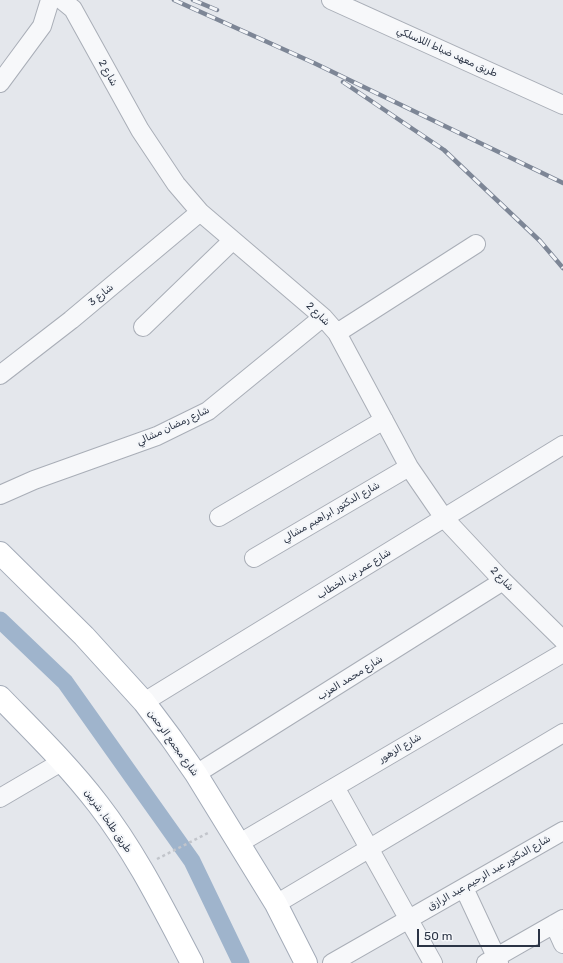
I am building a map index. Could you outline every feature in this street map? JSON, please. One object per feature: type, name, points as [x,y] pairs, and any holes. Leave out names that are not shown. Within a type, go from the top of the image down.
[{"type":"main road","name":"شارع مجمع الرحمن","points":[[0,553],[84,636],[144,702],[196,774],[276,904],[306,963]]},
{"type":"main road","name":"طريق طلخا, شربين","points":[[0,697],[64,761],[99,805],[141,867],[192,963]]},
{"type":"street","points":[[0,83],[42,26],[50,0]]},
{"type":"street","name":"شارع 2","points":[[62,0],[73,9],[140,130],[176,184],[200,212],[232,241],[324,318],[337,333],[409,467],[444,518],[503,581],[563,640]]},
{"type":"street","name":"طريق معهد ضباط اللاسلكي","points":[[331,0],[563,105]]},
{"type":"street","name":"شارع 3","points":[[0,375],[71,320],[200,212]]},
{"type":"street","points":[[143,327],[232,241]]},
{"type":"street","points":[[337,333],[476,244]]},
{"type":"street","name":"شارع رمضان مشالي","points":[[0,495],[34,480],[157,436],[208,411],[324,318]]},
{"type":"street","points":[[219,517],[384,420]]},
{"type":"street","name":"شارع عمر بن الخطاب","points":[[144,702],[563,445]]},
{"type":"street","name":"شارع الدكتور ابراهيم مشالي","points":[[254,558],[409,467]]},
{"type":"street","name":"شارع محمد العزب","points":[[196,774],[503,581]]},
{"type":"street","name":"شارع الزهور","points":[[238,844],[563,653]]},
{"type":"street","points":[[276,904],[563,733]]},
{"type":"street","points":[[0,798],[64,761]]},
{"type":"street","points":[[335,787],[433,963]]},
{"type":"street","name":"شارع الدكتور عبد الرحيم عبد الرازق","points":[[332,963],[563,831]]},
{"type":"street","points":[[464,888],[494,961],[558,922],[563,944]]},
{"type":"path","points":[[160,857],[212,831]]},
{"type":"waterway","points":[[0,620],[65,682],[192,861],[241,963]]},
{"type":"railway","points":[[174,0],[314,63],[563,183]]},
{"type":"railway","points":[[193,0],[217,10]]},
{"type":"railway","points":[[343,82],[444,150],[540,241],[563,268]]}]
